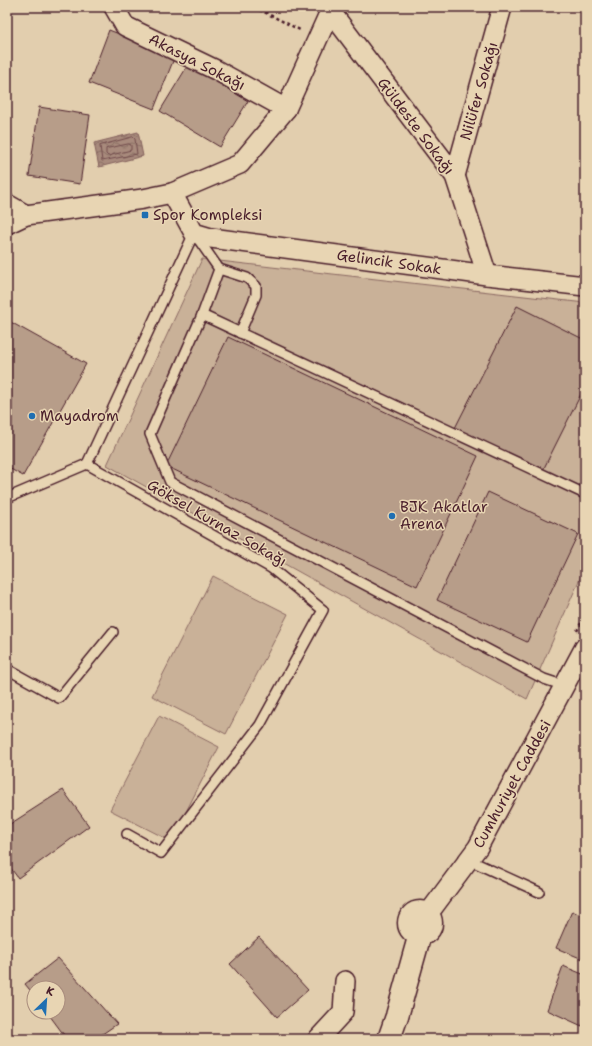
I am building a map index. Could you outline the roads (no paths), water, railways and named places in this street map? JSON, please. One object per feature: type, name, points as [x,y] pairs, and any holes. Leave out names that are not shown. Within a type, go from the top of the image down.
[{"type":"street","name":"Akasya Sokağı","points":[[114,7],[125,26],[216,70],[286,109]]},
{"type":"street","name":"Nilüfer Sokağı","points":[[455,176],[502,7]]},
{"type":"street","name":"Güldeste Sokağı","points":[[332,9],[455,176],[487,275]]},
{"type":"street","points":[[7,224],[26,215],[143,199],[172,192],[240,164],[286,109],[332,9]]},
{"type":"street","points":[[172,192],[194,233]]},
{"type":"street","points":[[7,204],[26,215]]},
{"type":"street","name":"Gelincik Sokak","points":[[194,233],[211,238],[487,275],[585,286]]},
{"type":"street","name":"Cumhuriyet Caddesi","points":[[424,924],[478,847],[585,647]]},
{"type":"street","points":[[389,1039],[424,924]]},
{"type":"street","points":[[318,1039],[343,1012],[345,982]]},
{"type":"lane","points":[[194,233],[219,269],[246,278],[256,286],[256,295],[240,333]]},
{"type":"lane","points":[[7,498],[87,464],[194,233]]},
{"type":"lane","points":[[219,269],[202,315],[150,434],[170,482],[544,679],[565,686]]},
{"type":"lane","points":[[202,315],[585,494]]},
{"type":"lane","name":"Göksel Kurnaz Sokağı","points":[[87,464],[271,568],[323,610],[260,725],[161,853],[127,834]]},
{"type":"lane","points":[[7,669],[60,698],[113,632]]},
{"type":"lane","points":[[469,860],[539,892]]},
{"type":"water","points":[[138,132],[143,156],[99,167],[94,143]]},
{"type":"place","name":"Spor Kompleksi","points":[[145,215]]},
{"type":"place","name":"Mayadrom","points":[[32,416]]},
{"type":"place","name":"BJK Akatlar Arena","points":[[392,516]]}]
